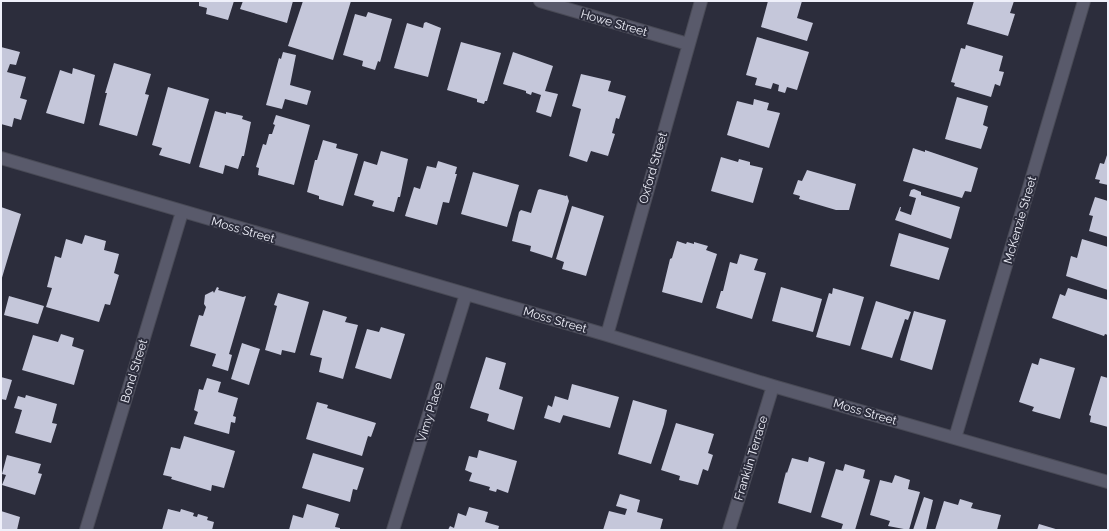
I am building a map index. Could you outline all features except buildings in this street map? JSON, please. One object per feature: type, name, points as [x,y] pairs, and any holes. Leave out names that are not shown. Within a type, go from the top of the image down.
[{"type":"street","name":"Howe Street","points":[[540,1],[688,44]]},
{"type":"street","name":"Oxford Street","points":[[607,335],[701,1]]},
{"type":"street","name":"McKenzie Street","points":[[955,438],[1084,1]]},
{"type":"street","name":"Moss Street","points":[[1,158],[607,335],[773,386],[1108,482]]},
{"type":"street","name":"Bond Street","points":[[86,530],[182,212]]},
{"type":"street","name":"Vimy Place","points":[[393,530],[466,294]]},
{"type":"street","name":"Franklin Terrace","points":[[728,530],[773,386]]}]
